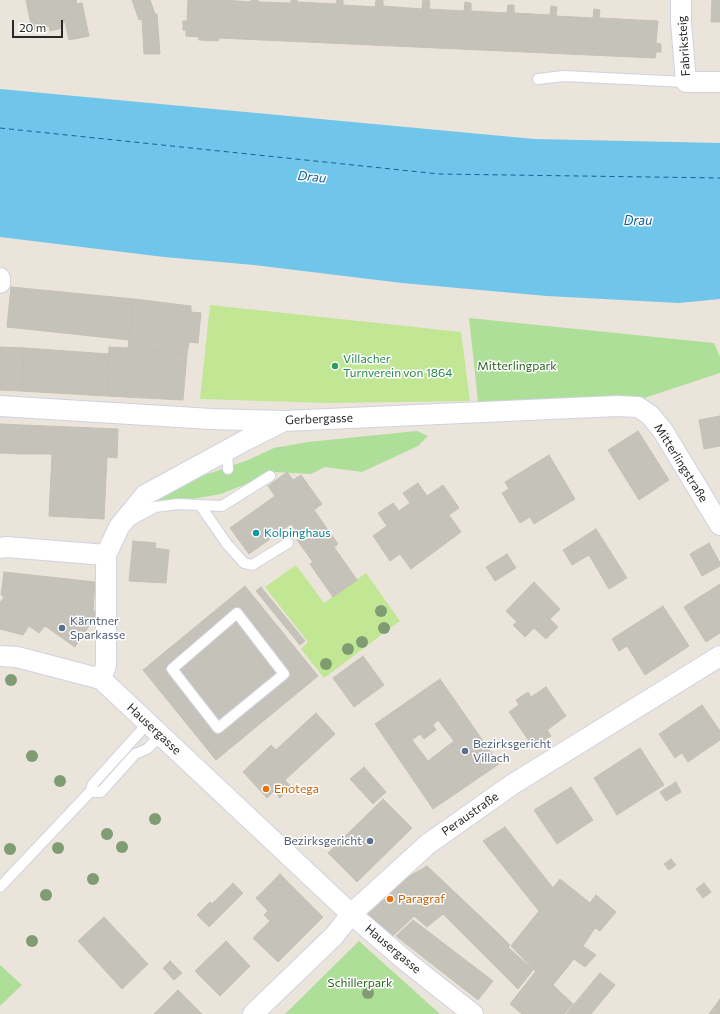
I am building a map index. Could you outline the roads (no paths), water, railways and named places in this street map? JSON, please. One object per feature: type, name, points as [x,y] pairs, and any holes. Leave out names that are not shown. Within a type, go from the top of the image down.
[{"type":"street","name":"Fabriksteig","points":[[681,0],[681,22],[686,82],[720,82]]},
{"type":"street","points":[[0,278],[0,283]]},
{"type":"street","name":"Gerbergasse","points":[[0,406],[211,419],[284,421],[609,406],[638,407]]},
{"type":"street","name":"Mitterlingstraße","points":[[638,407],[650,415],[663,432],[720,525]]},
{"type":"street","points":[[0,656],[17,657],[101,679],[106,666],[106,555],[119,527],[145,495],[227,460],[284,421]]},
{"type":"street","points":[[0,548],[6,547],[106,555]]},
{"type":"street","name":"Peraustraße","points":[[253,1014],[334,936],[350,914],[428,844],[513,784],[720,656]]},
{"type":"street","name":"Hausergasse","points":[[101,679],[350,914],[473,1014]]},
{"type":"lane","points":[[538,79],[564,76],[686,82]]},
{"type":"lane","points":[[119,527],[154,508],[178,504],[222,506],[270,476]]},
{"type":"lane","points":[[200,505],[227,544],[244,563],[252,565],[288,543]]},
{"type":"lane","points":[[237,614],[284,674],[218,728],[189,691],[172,669],[237,614]]},
{"type":"lane","points":[[90,792],[101,792],[135,754],[147,749],[154,729]]},
{"type":"lane","points":[[0,887],[90,792],[92,784],[154,729]]},
{"type":"water","name":"Drau","points":[[0,89],[534,139],[720,143],[720,299],[679,303],[547,296],[402,283],[254,265],[164,257],[0,237]]},
{"type":"place","name":"Villacher Turnverein von 1864","points":[[335,366]]},
{"type":"place","name":"Kolpinghaus","points":[[256,533]]},
{"type":"place","name":"Kärntner Sparkasse","points":[[62,628]]},
{"type":"place","name":"Bezirksgericht Villach","points":[[465,751]]},
{"type":"place","name":"Enotega","points":[[266,789]]},
{"type":"place","name":"Bezirksgericht","points":[[370,841]]},
{"type":"place","name":"Paragraf","points":[[390,899]]},
{"type":"park label","name":"Mitterlingpark","points":[[517,366]]},
{"type":"park label","name":"Schillerpark","points":[[360,983]]}]
